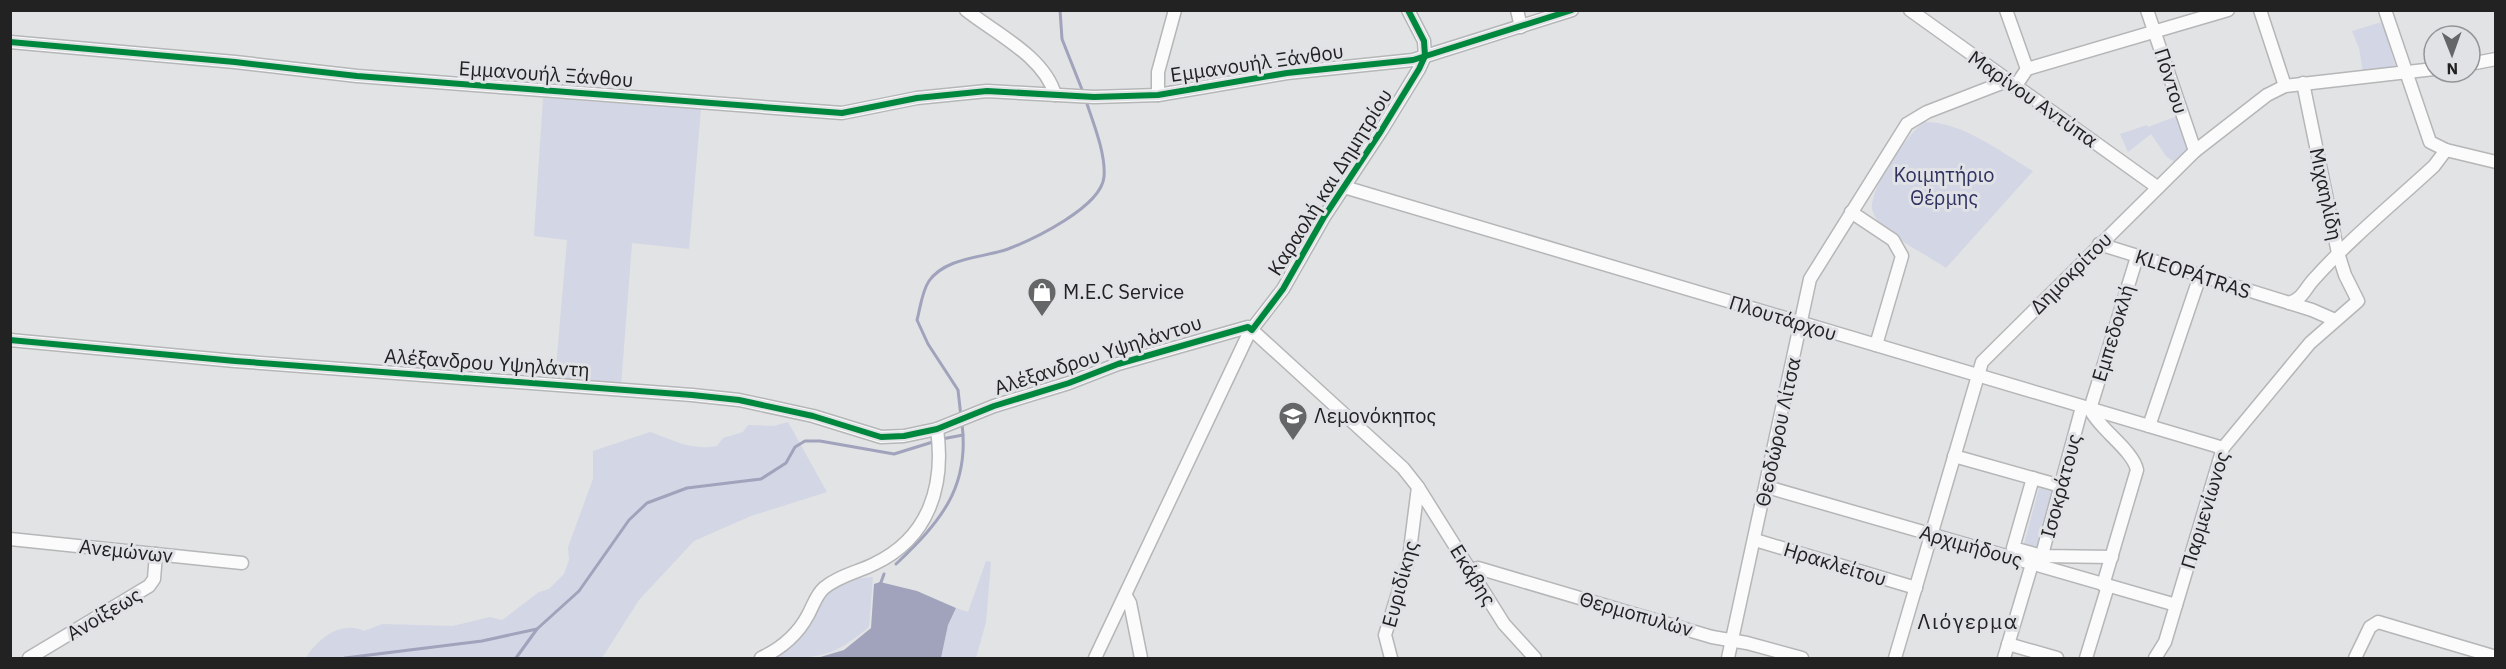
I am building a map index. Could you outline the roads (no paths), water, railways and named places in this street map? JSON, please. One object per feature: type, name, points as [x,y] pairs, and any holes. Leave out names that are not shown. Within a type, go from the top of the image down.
[{"type":"street","points":[[966,10],[1024,54],[1048,78],[1055,95]]},
{"type":"street","points":[[1158,94],[1158,72],[1175,10]]},
{"type":"street","points":[[1408,10],[1423,36],[1425,56],[1572,10]]},
{"type":"street","points":[[1517,10],[1521,27]]},
{"type":"street","name":"Μαρίνου Αντύπα","points":[[1910,10],[2157,187]]},
{"type":"street","points":[[2006,10],[2027,69]]},
{"type":"street","name":"Πόντου","points":[[2147,10],[2196,151]]},
{"type":"street","points":[[2011,84],[2027,69],[2228,10]]},
{"type":"street","points":[[2260,10],[2285,86]]},
{"type":"street","points":[[2385,10],[2430,142],[2446,150],[2496,162]]},
{"type":"street","name":"Εμμανουήλ Ξάνθου","points":[[10,42],[236,62],[369,77],[825,112],[852,111],[917,98],[964,93],[1094,97],[1158,94],[1287,73],[1425,56]]},
{"type":"street","name":"Καραολή και Δημητρίου","points":[[1095,658],[1252,330],[1283,289],[1425,56]]},
{"type":"street","name":"Δημοκρίτου","points":[[1895,658],[1982,362],[2157,187],[2196,151],[2267,95],[2285,86],[2303,83],[2422,71]]},
{"type":"street","name":"Μιχαηλίδη","points":[[2303,83],[2338,253],[2345,275],[2358,301]]},
{"type":"street","name":"Θεοδώρου Λίτσα","points":[[1728,658],[1734,640],[1810,279],[1907,124],[1927,112],[2011,84]]},
{"type":"street","points":[[2289,303],[2305,293],[2313,280],[2338,253],[2434,166],[2446,150]]},
{"type":"street","name":"Πλουτάρχου","points":[[1344,187],[2223,448]]},
{"type":"street","points":[[1851,212],[1893,240],[1902,256],[1876,345]]},
{"type":"street","name":"KLEOPÁTRAS","points":[[2099,244],[2289,303],[2335,320]]},
{"type":"street","name":"Εμπεδοκλή","points":[[2086,408],[2137,256]]},
{"type":"street","points":[[2149,426],[2200,276]]},
{"type":"street","name":"Παρμενίωνος","points":[[2155,658],[2165,642],[2223,448],[2310,343],[2358,301]]},
{"type":"street","name":"Αλέξανδρου Υψηλάντου","points":[[961,420],[994,405],[1070,383],[1118,364],[1227,332],[1248,327],[1252,330]]},
{"type":"street","points":[[1252,330],[1403,468],[1418,487]]},
{"type":"street","name":"Αλέξανδρου Υψηλάντη","points":[[10,340],[235,361],[739,400],[813,416],[881,437],[937,429],[961,420]]},
{"type":"street","points":[[2086,408],[2133,461],[2137,470],[2086,658]]},
{"type":"street","name":"Ισοκράτους","points":[[2004,658],[2086,408]]},
{"type":"street","points":[[762,658],[798,630],[826,587],[884,563],[910,536],[932,506],[938,466],[937,429]]},
{"type":"street","points":[[1954,456],[2061,486]]},
{"type":"street","points":[[2033,478],[2013,548],[2037,562],[2112,557]]},
{"type":"street","name":"Εκάβης","points":[[1418,487],[1504,624],[1535,658]]},
{"type":"street","name":"Ευριδίκης","points":[[1391,658],[1385,635],[1409,558],[1418,487]]},
{"type":"street","name":"Αρχιμήδους","points":[[1767,487],[2037,562],[2176,606]]},
{"type":"street","name":"Ανεμώνων","points":[[10,540],[242,563]]},
{"type":"street","name":"Ηρακλείτου","points":[[1755,540],[1916,588]]},
{"type":"street","name":"Ανοίξεως","points":[[29,658],[43,654],[149,586],[154,579],[156,554]]},
{"type":"street","name":"Θερμοπυλών","points":[[1470,570],[1478,568],[1712,636],[1802,658]]},
{"type":"street","points":[[1126,596],[1130,603],[1141,658]]},
{"type":"street","points":[[2355,658],[2373,624],[2383,622],[2496,657]]},
{"type":"street","points":[[2008,645],[2057,658]]},
{"type":"water","points":[[880,582],[917,591],[956,608],[948,625],[941,658],[817,658],[844,650],[871,628],[874,584]]},
{"type":"waterway","points":[[1060,10],[1062,39],[1083,92]]},
{"type":"waterway","points":[[961,417],[958,390],[928,344],[917,320],[925,290],[929,281],[945,267],[1019,244],[1049,230],[1091,200],[1100,188],[1104,168],[1098,138],[1086,101]]},
{"type":"waterway","points":[[896,564],[926,533],[948,502],[961,467],[962,424]]},
{"type":"waterway","points":[[942,439],[963,435]]},
{"type":"waterway","points":[[345,658],[482,641],[537,629],[579,591],[629,520],[647,503],[687,488],[761,479],[786,463],[795,447],[805,441],[820,441],[894,454],[936,441]]},
{"type":"waterway","points":[[880,585],[884,574]]},
{"type":"waterway","points":[[516,658],[537,629]]},
{"type":"place","name":"M.E.C Service","points":[[1042,318]]},
{"type":"place","name":"Λεμονόκηπος","points":[[1293,442]]},
{"type":"district","name":"Λιόγερμα","points":[[1968,622]]},
{"type":"park label","name":"Κοιμητήριο Θέρμης","points":[[1944,186]]}]
